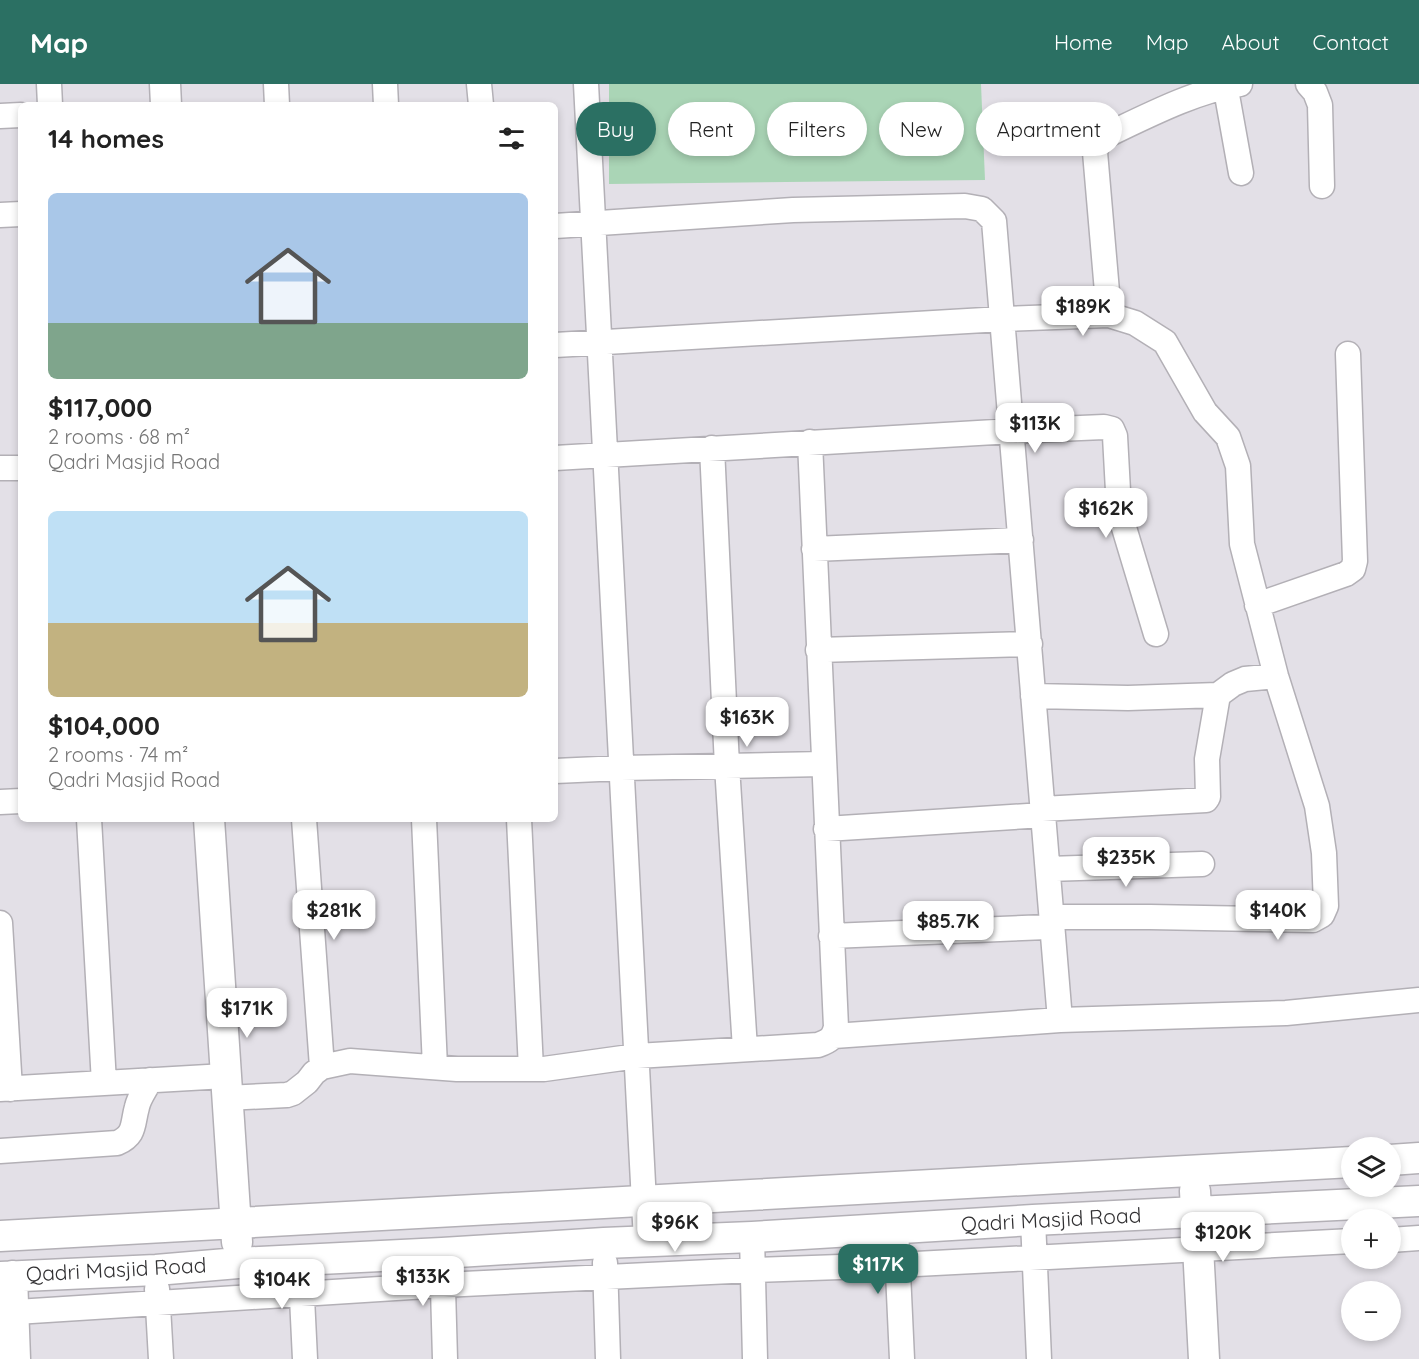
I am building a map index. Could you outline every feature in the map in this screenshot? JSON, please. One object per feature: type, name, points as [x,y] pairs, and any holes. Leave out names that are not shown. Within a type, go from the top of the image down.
[{"type":"street","points":[[49,84],[50,102]]},
{"type":"street","points":[[165,84],[166,102]]},
{"type":"street","points":[[276,84],[277,102]]},
{"type":"street","points":[[386,84],[386,102]]},
{"type":"street","points":[[480,84],[481,102]]},
{"type":"street","points":[[586,84],[646,1241]]},
{"type":"street","points":[[1308,84],[1315,92],[1320,105],[1322,186]]},
{"type":"street","points":[[1109,315],[1095,152],[1105,136],[1165,108],[1231,85],[1240,173]]},
{"type":"street","points":[[0,116],[18,115]]},
{"type":"street","points":[[558,226],[793,210],[965,206],[982,209],[994,221],[1060,1020]]},
{"type":"street","points":[[0,215],[18,214]]},
{"type":"street","points":[[558,345],[1109,315],[1135,323],[1165,342],[1205,412],[1228,437],[1238,466],[1242,544],[1276,676],[1317,806],[1326,906],[1322,915],[1313,920],[1162,917],[1052,920]]},
{"type":"street","points":[[1257,605],[1346,574],[1353,569],[1355,561],[1348,354]]},
{"type":"street","points":[[558,458],[1012,431],[1104,427],[1112,429],[1122,521],[1156,634]]},
{"type":"street","points":[[0,923],[5,1089],[150,1080],[287,1095],[293,1093],[322,1067],[350,1061],[435,1067],[531,1069],[637,1056],[818,1045],[829,1041],[834,1036],[836,1027],[810,442]]},
{"type":"street","points":[[712,448],[727,766],[745,1049]]},
{"type":"street","points":[[0,468],[18,468]]},
{"type":"street","points":[[814,549],[1021,540]]},
{"type":"street","points":[[819,651],[1029,644]]},
{"type":"street","points":[[1034,696],[1128,698],[1218,695],[1233,684],[1245,679],[1276,676]]},
{"type":"street","points":[[826,829],[1206,800],[1208,797],[1207,759],[1218,695]]},
{"type":"street","points":[[558,771],[823,764]]},
{"type":"street","points":[[0,802],[18,801]]},
{"type":"street","points":[[89,822],[104,1083]]},
{"type":"street","points":[[209,822],[238,1263]]},
{"type":"street","points":[[304,822],[322,1067]]},
{"type":"street","points":[[424,822],[435,1067]]},
{"type":"street","points":[[519,822],[531,1069]]},
{"type":"street","points":[[1048,870],[1202,864]]},
{"type":"street","points":[[831,936],[1047,927],[1052,920]]},
{"type":"street","points":[[834,1036],[1060,1020],[1286,1013],[1419,1000]]},
{"type":"street","points":[[0,1151],[117,1143],[127,1139],[133,1128],[137,1105],[150,1080]]},
{"type":"street","points":[[1401,1159],[1419,1158]]},
{"type":"street","name":"Qadri Masjid Road","points":[[0,1236],[1341,1163]]},
{"type":"street","points":[[1194,1171],[1204,1359]]},
{"type":"street","name":"Qadri Masjid Road","points":[[6,1276],[156,1270],[238,1263],[604,1243],[1419,1201]]},
{"type":"street","points":[[1033,1220],[1039,1359]]},
{"type":"street","points":[[896,1229],[902,1359]]},
{"type":"street","points":[[752,1237],[755,1359]]},
{"type":"street","points":[[1401,1239],[1419,1238]]},
{"type":"street","points":[[7,1313],[302,1293],[1341,1242]]},
{"type":"street","points":[[604,1243],[608,1359]]},
{"type":"street","points":[[442,1253],[446,1359]]},
{"type":"street","points":[[300,1260],[305,1359]]},
{"type":"street","points":[[156,1270],[161,1359]]},
{"type":"street","points":[[6,1276],[7,1313],[15,1359]]},
{"type":"green space","points":[[609,84],[981,84],[982,102],[976,102],[976,156],[984,156],[985,180],[609,184],[609,156],[656,156],[656,102],[609,102]]}]
